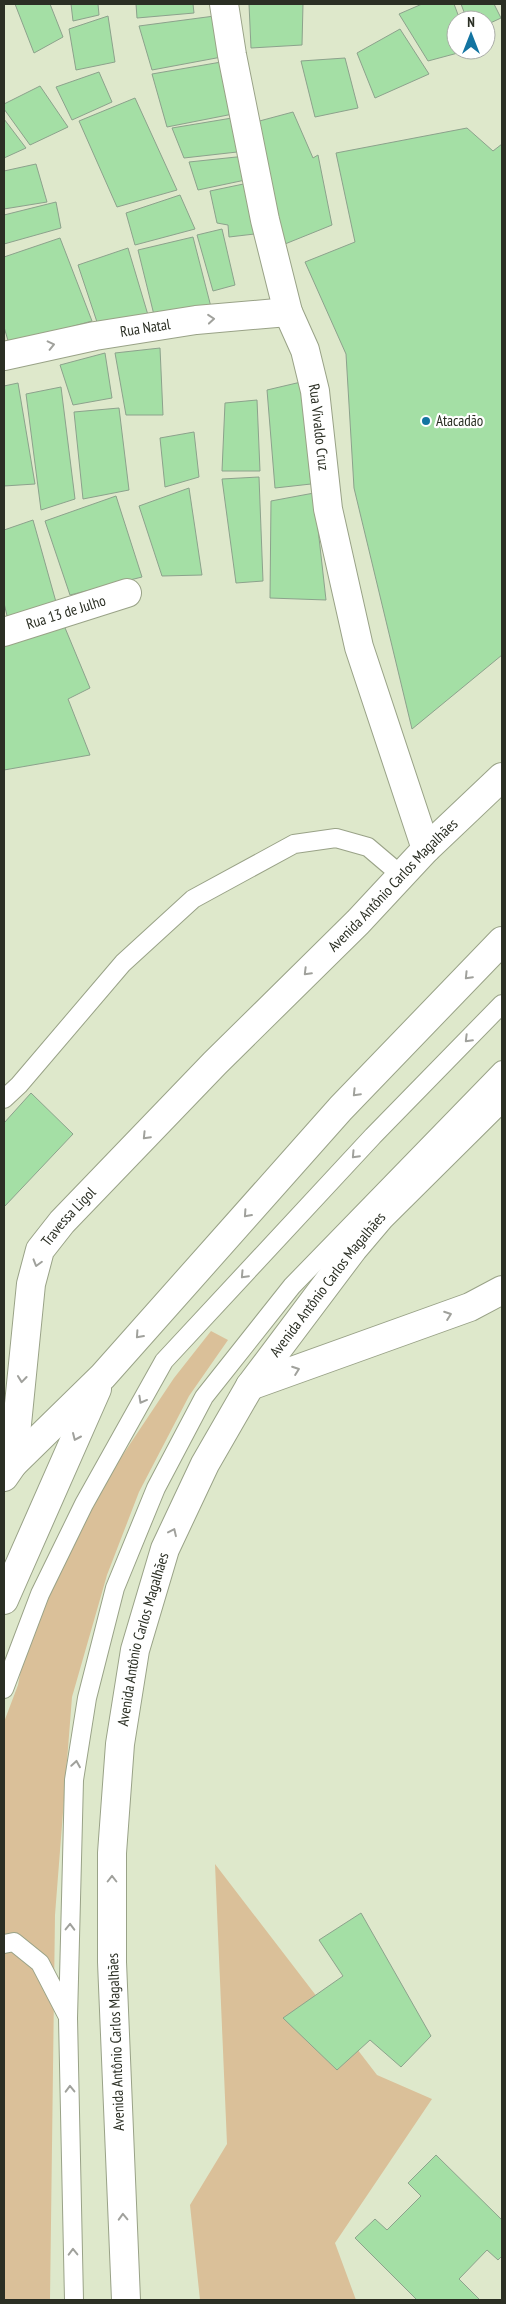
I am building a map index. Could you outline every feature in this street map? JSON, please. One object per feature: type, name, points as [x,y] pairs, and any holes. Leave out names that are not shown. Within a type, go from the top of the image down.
[{"type":"main road","name":"Rua Vivaldo Cruz","points":[[224,4],[248,139],[265,220],[288,312],[305,350],[315,391],[328,509],[359,647],[426,849]]},
{"type":"main road","name":"Rua Natal","points":[[4,356],[104,334],[196,320],[288,312]]},
{"type":"main road","name":"Rua 13 de Julho","points":[[4,632],[127,593]]},
{"type":"main road","name":"Avenida Antônio Carlos Magalhães","points":[[180,1101],[215,1063],[358,922],[426,849],[502,778]]},
{"type":"main road","points":[[8,1471],[103,1376],[342,1108],[502,941]]},
{"type":"main road","name":"Avenida Antônio Carlos Magalhães","points":[[126,2300],[112,1962],[112,1853],[120,1744],[135,1650],[165,1549],[205,1464],[250,1386],[380,1216],[502,1096]]},
{"type":"main road","name":"Travessa Ligol","points":[[8,1471],[10,1422],[31,1284],[40,1250],[62,1222],[180,1101]]},
{"type":"main road","points":[[250,1386],[470,1307],[502,1290]]},
{"type":"main road","points":[[4,1600],[103,1376]]},
{"type":"lane","points":[[4,1099],[19,1085],[123,964],[193,899],[294,844],[336,838],[368,847],[402,875]]},
{"type":"lane","points":[[4,1689],[49,1576],[84,1504],[164,1361],[373,1136],[502,1004]]},
{"type":"lane","points":[[74,2300],[68,2018],[75,1771],[87,1698],[115,1588],[156,1488],[204,1398],[292,1286],[502,1070]]},
{"type":"lane","points":[[4,1944],[14,1942],[40,1963],[68,2018]]},
{"type":"shaded area","points":[[211,1331],[228,1340],[189,1396],[139,1492],[107,1575],[72,1697],[55,1915],[50,2300],[4,2300],[4,1722],[18,1685],[38,1582],[174,1378]]},
{"type":"shaded area","points":[[215,1864],[377,2075],[432,2099],[335,2243],[356,2300],[200,2300],[190,2205],[227,2144]]},
{"type":"building","points":[[15,4],[50,4],[63,37],[34,53]]},
{"type":"building","points":[[71,4],[98,4],[99,15],[73,21]]},
{"type":"building","points":[[136,4],[193,4],[194,13],[137,18]]},
{"type":"building","points":[[249,4],[303,4],[302,45],[251,48]]},
{"type":"building","points":[[422,4],[454,4],[456,10],[446,10],[446,56],[428,61],[399,14]]},
{"type":"building","points":[[461,4],[494,4],[501,18],[496,20],[496,10],[463,10]]},
{"type":"building","points":[[222,15],[227,56],[152,70],[139,26]]},
{"type":"building","points":[[108,16],[115,62],[76,70],[69,29]]},
{"type":"building","points":[[400,29],[429,74],[375,98],[357,53]]},
{"type":"building","points":[[345,58],[358,108],[315,117],[301,61]]},
{"type":"building","points":[[227,61],[238,113],[167,127],[152,74]]},
{"type":"building","points":[[99,72],[112,102],[72,120],[56,87]]},
{"type":"building","points":[[40,86],[68,127],[30,145],[4,109],[4,104]]},
{"type":"building","points":[[135,98],[177,190],[117,207],[79,121]]},
{"type":"building","points":[[293,112],[313,158],[318,155],[332,225],[280,246],[252,123]]},
{"type":"building","points":[[238,117],[246,151],[184,158],[172,128]]},
{"type":"building","points":[[4,119],[26,148],[4,158]]},
{"type":"building","name":"Atacadão","points":[[467,128],[493,151],[502,144],[502,655],[412,729],[354,488],[346,354],[305,262],[355,242],[336,153]]},
{"type":"building","points":[[246,156],[250,179],[198,190],[189,162]]},
{"type":"building","points":[[36,164],[47,202],[4,209],[4,171]]},
{"type":"building","points":[[253,182],[263,233],[229,237],[228,225],[217,223],[210,191]]},
{"type":"building","points":[[180,195],[195,229],[135,245],[126,213]]},
{"type":"building","points":[[56,202],[61,228],[4,244],[4,215]]},
{"type":"building","points":[[222,229],[235,285],[213,291],[197,235]]},
{"type":"building","points":[[193,237],[211,307],[155,319],[138,250]]},
{"type":"building","points":[[60,238],[92,321],[9,344],[4,327],[4,257]]},
{"type":"building","points":[[128,248],[148,315],[98,325],[78,265]]},
{"type":"building","points":[[160,348],[163,415],[126,415],[115,353]]},
{"type":"building","points":[[105,353],[112,398],[73,405],[60,365]]},
{"type":"building","points":[[301,382],[311,484],[275,488],[267,390]]},
{"type":"building","points":[[18,383],[35,484],[4,486],[4,386]]},
{"type":"building","points":[[61,387],[75,499],[41,510],[26,394]]},
{"type":"building","points":[[257,400],[260,471],[222,471],[225,403]]},
{"type":"building","points":[[119,408],[129,490],[83,499],[74,412]]},
{"type":"building","points":[[194,432],[199,477],[165,487],[160,438]]},
{"type":"building","points":[[259,477],[263,581],[236,583],[222,479]]},
{"type":"building","points":[[189,488],[202,575],[162,576],[139,506]]},
{"type":"building","points":[[314,493],[326,600],[270,598],[271,501]]},
{"type":"building","points":[[116,496],[142,577],[70,595],[45,521]]},
{"type":"building","points":[[33,520],[56,602],[8,620],[4,603],[4,530]]},
{"type":"building","points":[[63,623],[90,688],[68,699],[90,755],[4,770],[4,644]]},
{"type":"building","points":[[31,1093],[73,1134],[4,1207],[4,1123]]},
{"type":"building","points":[[361,1913],[431,2036],[401,2067],[370,2040],[337,2070],[283,2018],[343,1976],[319,1940]]},
{"type":"building","points":[[436,2155],[502,2220],[502,2256],[498,2260],[487,2250],[459,2279],[480,2300],[417,2300],[355,2238],[375,2219],[387,2230],[421,2196],[408,2183]]},
{"type":"place","name":"Atacadão","points":[[426,421]]}]
